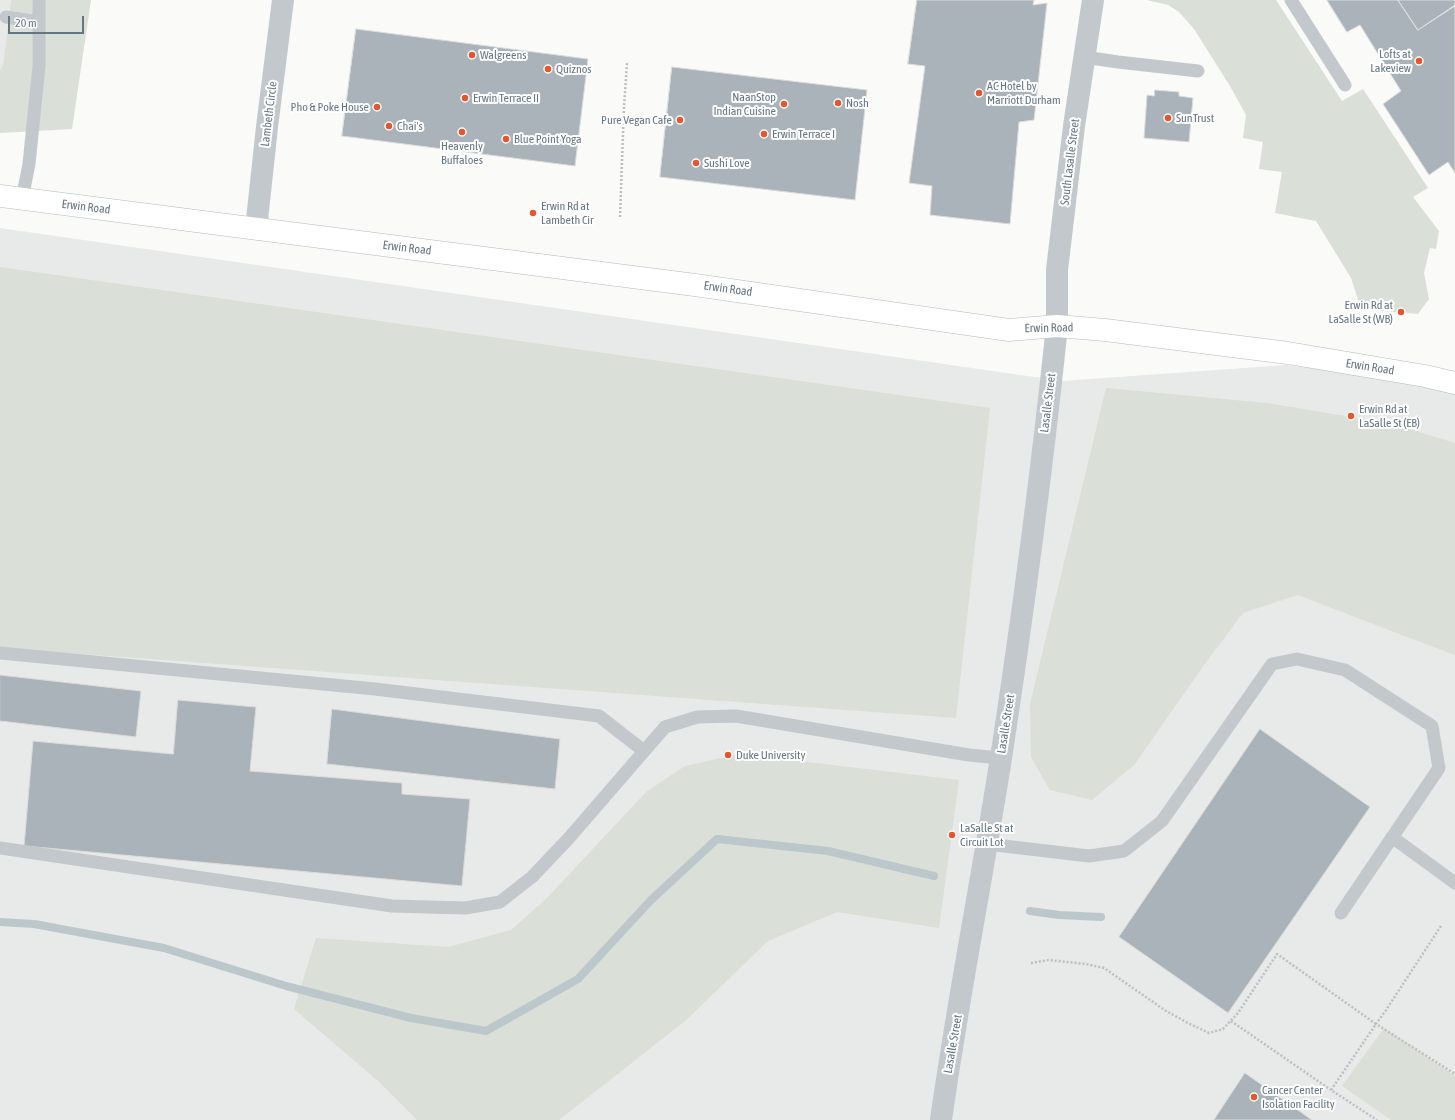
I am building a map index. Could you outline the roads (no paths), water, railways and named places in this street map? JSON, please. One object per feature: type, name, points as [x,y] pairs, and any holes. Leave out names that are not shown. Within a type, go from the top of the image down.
[{"type":"main road","name":"Erwin Road","points":[[0,196],[695,284],[1009,330],[1057,326],[1105,330],[1288,353],[1424,376],[1455,383]]},
{"type":"street","name":"Lambeth Circle","points":[[256,229],[283,0]]},
{"type":"street","name":"South Lasalle Street","points":[[1057,326],[1057,270],[1074,126],[1093,0]]},
{"type":"street","name":"Lasalle Street","points":[[941,1120],[987,844],[1022,614],[1051,387],[1057,326]]},
{"type":"lane","points":[[22,199],[30,164],[38,74],[38,0]]},
{"type":"lane","points":[[1291,0],[1345,85]]},
{"type":"lane","points":[[6,17],[39,22]]},
{"type":"lane","points":[[1084,56],[1118,62],[1198,71]]},
{"type":"lane","points":[[0,653],[375,689],[599,716],[644,751]]},
{"type":"lane","points":[[987,844],[1089,856],[1124,851],[1162,821],[1272,664],[1297,659],[1345,670],[1432,726],[1439,768],[1341,913]]},
{"type":"lane","points":[[0,848],[392,906],[465,908],[500,902],[532,877],[569,838],[665,727],[697,717],[736,716],[970,755],[1000,758]]},
{"type":"lane","points":[[1392,837],[1455,883]]},
{"type":"waterway","points":[[0,922],[34,924],[164,948],[286,986],[411,1018],[486,1031],[578,979],[651,900],[717,839],[828,851],[934,876]]},
{"type":"waterway","points":[[1030,911],[1059,915],[1101,917]]},
{"type":"place","name":"Walgreens","points":[[472,55]]},
{"type":"place","name":"Lofts at Lakeview","points":[[1419,61]]},
{"type":"place","name":"Quiznos","points":[[548,69]]},
{"type":"place","name":"AC Hotel by Marriott Durham","points":[[979,93]]},
{"type":"place","name":"Erwin Terrace II","points":[[465,98]]},
{"type":"place","name":"Nosh","points":[[838,103]]},
{"type":"place","name":"NaanStop Indian Cuisine","points":[[784,104]]},
{"type":"place","name":"Pho & Poke House","points":[[377,107]]},
{"type":"place","name":"SunTrust","points":[[1168,118]]},
{"type":"place","name":"Pure Vegan Cafe","points":[[680,120]]},
{"type":"place","name":"Chai's","points":[[389,126]]},
{"type":"place","name":"Heavenly Buffaloes","points":[[462,132]]},
{"type":"place","name":"Erwin Terrace I","points":[[764,134]]},
{"type":"place","name":"Blue Point Yoga","points":[[506,139]]},
{"type":"place","name":"Sushi Love","points":[[696,163]]},
{"type":"place","name":"Erwin Rd at Lambeth Cir","points":[[533,213]]},
{"type":"place","name":"Erwin Rd at LaSalle St (WB)","points":[[1401,312]]},
{"type":"place","name":"Erwin Rd at LaSalle St (EB)","points":[[1351,416]]},
{"type":"place","name":"Duke University","points":[[728,755]]},
{"type":"place","name":"LaSalle St at Circuit Lot","points":[[952,835]]},
{"type":"place","name":"Cancer Center Isolation Facility","points":[[1254,1097]]}]
